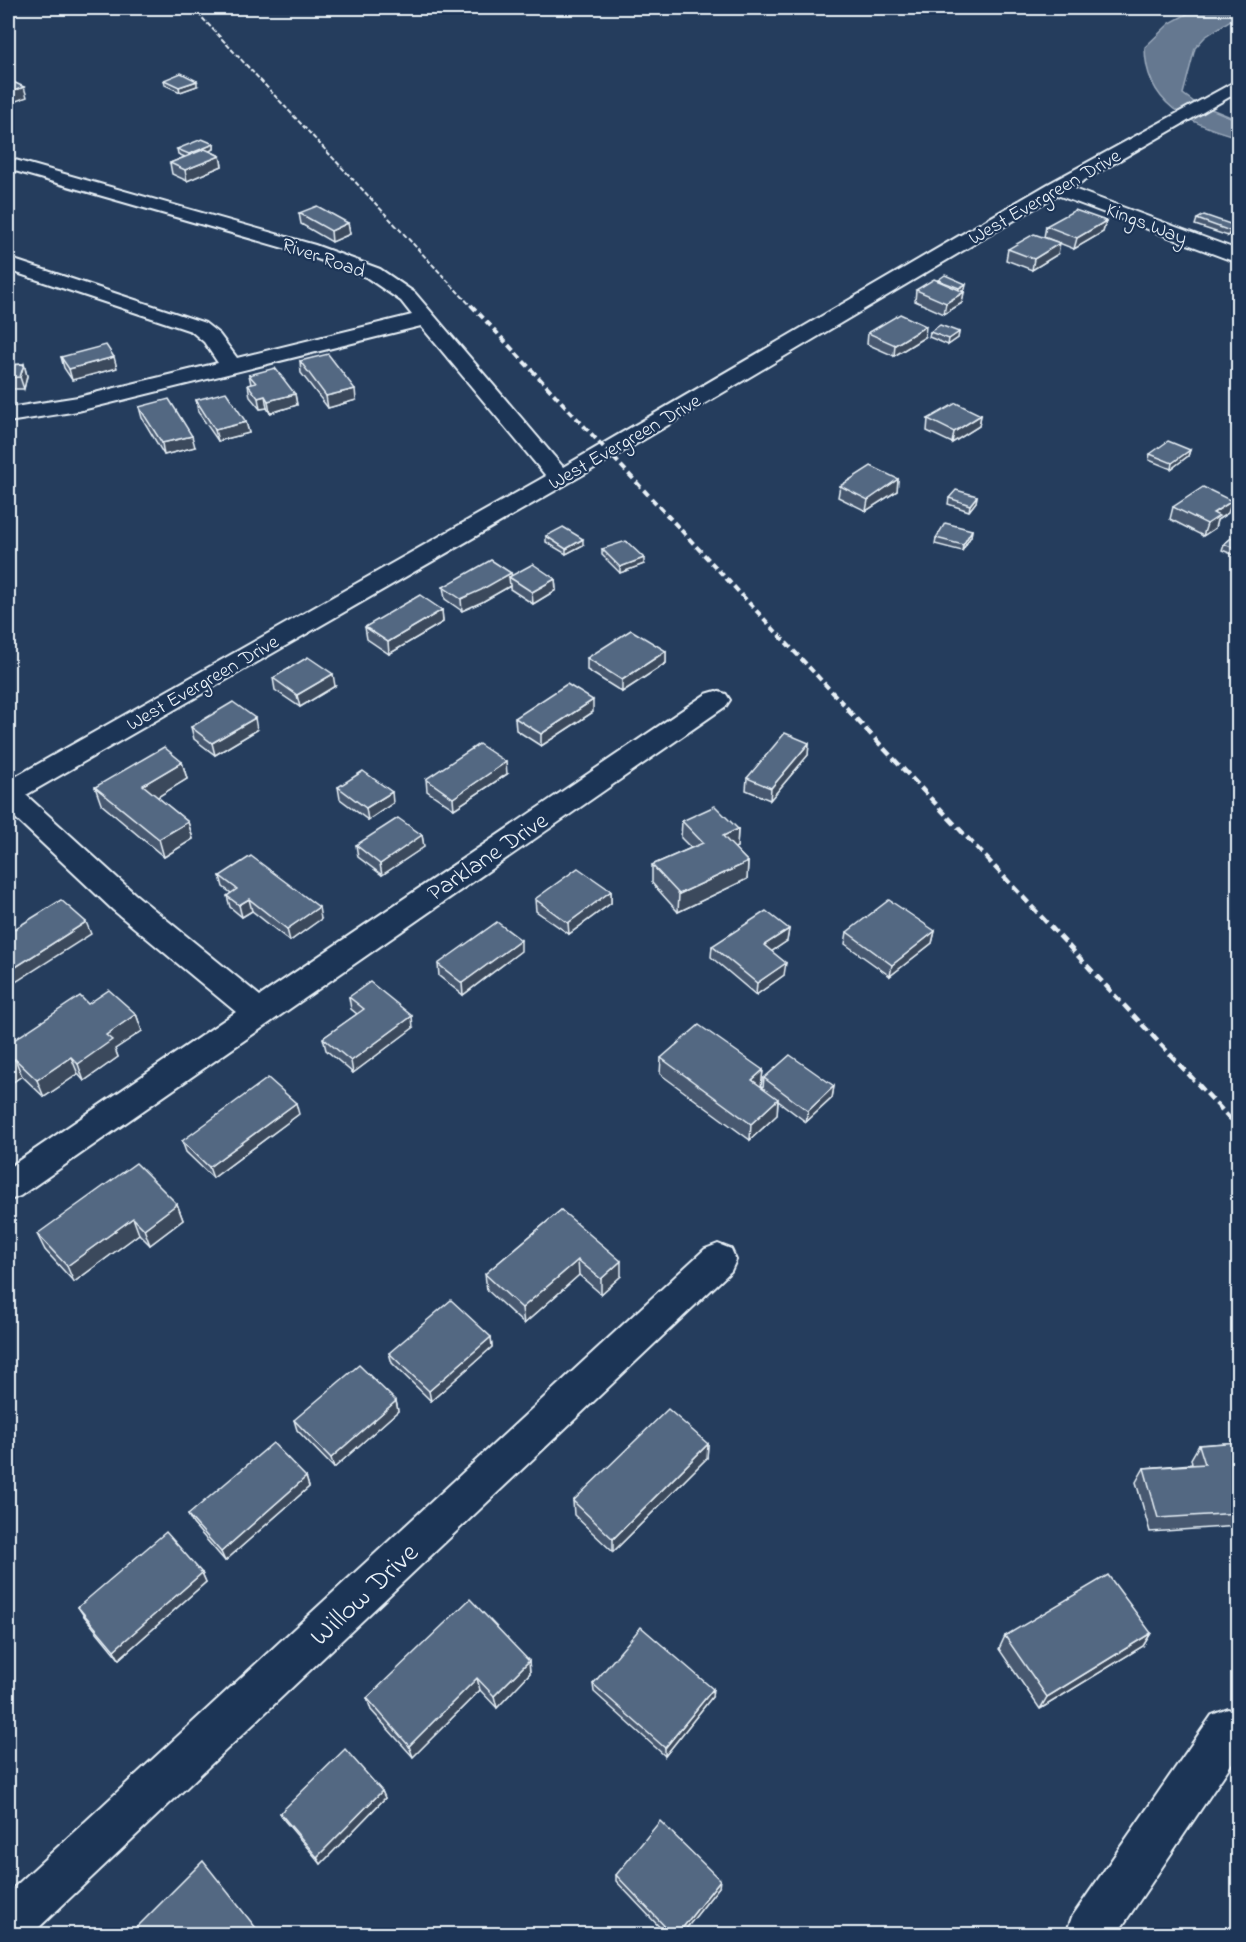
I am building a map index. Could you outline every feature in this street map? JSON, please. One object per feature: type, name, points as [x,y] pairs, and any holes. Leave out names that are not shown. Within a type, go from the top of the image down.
[{"type":"street","name":"West Evergreen Drive","points":[[8,794],[560,478],[1055,188],[1239,85]]},
{"type":"street","name":"River Road","points":[[8,163],[354,265],[392,285],[427,318],[560,478]]},
{"type":"street","name":"Kings Way","points":[[1055,188],[1239,257]]},
{"type":"street","points":[[8,264],[192,324],[212,338],[231,366]]},
{"type":"street","points":[[8,415],[67,406],[427,318]]},
{"type":"street","name":"Parklane Drive","points":[[8,1186],[716,700]]},
{"type":"street","points":[[8,794],[124,902],[259,1013]]},
{"type":"street","name":"Willow Drive","points":[[8,1925],[718,1260]]},
{"type":"street","points":[[1089,1935],[1228,1731]]},
{"type":"water","points":[[1198,8],[1238,8],[1238,15],[1205,37],[1195,48],[1183,94],[1194,102],[1238,120],[1238,137],[1187,118],[1173,108],[1153,83],[1147,67],[1145,47],[1170,23]]},
{"type":"building","points":[[181,73],[197,81],[179,87],[164,80]]},
{"type":"building","points":[[11,81],[24,87],[8,93],[8,82]]},
{"type":"building","points":[[202,139],[214,144],[189,154],[177,149]]},
{"type":"building","points":[[205,149],[220,156],[185,170],[170,163]]},
{"type":"building","points":[[317,206],[348,223],[331,231],[299,213]]},
{"type":"building","points":[[1075,210],[1106,221],[1077,238],[1046,226]]},
{"type":"building","points":[[1204,215],[1236,226],[1230,231],[1197,219]]},
{"type":"building","points":[[1034,234],[1060,243],[1034,259],[1008,249]]},
{"type":"building","points":[[945,275],[966,284],[959,288],[938,280]]},
{"type":"building","points":[[934,279],[964,292],[946,303],[916,290]]},
{"type":"building","points":[[900,314],[926,326],[895,345],[868,333]]},
{"type":"building","points":[[940,325],[959,332],[949,339],[930,332]]},
{"type":"building","points":[[106,345],[114,357],[69,369],[61,357]]},
{"type":"building","points":[[328,354],[355,389],[326,396],[300,361]]},
{"type":"building","points":[[24,364],[20,377],[8,378],[8,365]]},
{"type":"building","points":[[275,368],[295,394],[268,401],[265,396],[258,398],[248,385],[256,383],[249,375]]},
{"type":"building","points":[[226,392],[246,422],[215,430],[196,400]]},
{"type":"building","points":[[169,399],[192,436],[162,443],[139,407]]},
{"type":"building","points":[[956,403],[981,415],[954,432],[928,419]]},
{"type":"building","points":[[1168,441],[1190,450],[1172,463],[1150,454]]},
{"type":"building","points":[[871,466],[898,479],[868,500],[840,486]]},
{"type":"building","points":[[1203,487],[1232,501],[1213,513],[1219,516],[1207,524],[1173,507]]},
{"type":"building","points":[[956,490],[977,496],[970,505],[949,498]]},
{"type":"building","points":[[945,523],[972,530],[963,545],[936,538]]},
{"type":"building","points":[[563,527],[583,539],[566,549],[546,536]]},
{"type":"building","points":[[1239,532],[1239,550],[1224,544]]},
{"type":"building","points":[[626,541],[644,558],[620,567],[602,549]]},
{"type":"building","points":[[491,560],[511,573],[461,599],[443,587]]},
{"type":"building","points":[[533,564],[555,579],[532,592],[509,577]]},
{"type":"building","points":[[420,595],[442,610],[388,642],[365,627]]},
{"type":"building","points":[[631,630],[666,651],[622,680],[587,658]]},
{"type":"building","points":[[308,657],[333,674],[297,695],[273,678]]},
{"type":"building","points":[[567,684],[593,700],[541,734],[515,718]]},
{"type":"building","points":[[233,702],[255,718],[212,743],[191,727]]},
{"type":"building","points":[[785,733],[809,743],[771,788],[747,778]]},
{"type":"building","points":[[479,744],[506,762],[453,798],[426,779]]},
{"type":"building","points":[[164,747],[182,762],[143,785],[188,822],[159,839],[95,787]]},
{"type":"building","points":[[363,771],[392,792],[366,808],[338,787]]},
{"type":"building","points":[[715,806],[738,829],[723,836],[748,862],[679,894],[652,865],[703,843],[682,821]]},
{"type":"building","points":[[398,818],[422,835],[380,864],[356,845]]},
{"type":"building","points":[[251,856],[319,907],[287,929],[249,899],[239,905],[227,896],[237,889],[220,876]]},
{"type":"building","points":[[578,868],[611,891],[568,923],[535,899]]},
{"type":"building","points":[[61,900],[86,922],[8,972],[8,933]]},
{"type":"building","points":[[889,900],[935,931],[892,965],[847,932]]},
{"type":"building","points":[[766,911],[789,929],[764,945],[786,963],[757,983],[712,946]]},
{"type":"building","points":[[497,922],[521,940],[462,983],[438,964]]},
{"type":"building","points":[[370,982],[412,1016],[351,1061],[323,1038],[364,1009],[349,997]]},
{"type":"building","points":[[109,990],[136,1014],[106,1035],[112,1040],[78,1064],[71,1057],[37,1080],[15,1059],[8,1064],[8,1044],[80,996],[88,1004]]},
{"type":"building","points":[[699,1025],[763,1070],[752,1080],[778,1099],[751,1124],[661,1058]]},
{"type":"building","points":[[790,1055],[834,1086],[808,1111],[764,1078]]},
{"type":"building","points":[[268,1078],[296,1103],[209,1167],[182,1141]]},
{"type":"building","points":[[136,1163],[177,1204],[144,1229],[133,1218],[67,1266],[37,1234]]},
{"type":"building","points":[[561,1210],[621,1261],[601,1279],[578,1260],[522,1308],[485,1274]]},
{"type":"building","points":[[451,1300],[491,1337],[429,1391],[389,1353]]},
{"type":"building","points":[[359,1365],[396,1401],[331,1458],[294,1420]]},
{"type":"building","points":[[668,1409],[708,1444],[613,1539],[573,1501]]},
{"type":"building","points":[[1239,1442],[1239,1513],[1158,1518],[1144,1468],[1205,1464],[1199,1445]]},
{"type":"building","points":[[273,1443],[306,1477],[221,1552],[188,1515]]},
{"type":"building","points":[[166,1532],[202,1573],[114,1650],[78,1607]]},
{"type":"building","points":[[1108,1575],[1151,1633],[1047,1697],[1005,1636]]},
{"type":"building","points":[[470,1599],[529,1661],[494,1696],[477,1678],[409,1746],[367,1698]]},
{"type":"building","points":[[641,1627],[713,1689],[665,1748],[593,1684]]},
{"type":"building","points":[[345,1749],[382,1791],[317,1857],[280,1813]]},
{"type":"building","points":[[660,1821],[720,1880],[677,1935],[673,1935],[616,1875]]},
{"type":"building","points":[[203,1861],[256,1928],[250,1935],[129,1935]]},
{"type":"railway","points":[[193,8],[472,307]]},
{"type":"railway","points":[[471,305],[849,710]]},
{"type":"railway","points":[[847,709],[1238,1127]]}]
